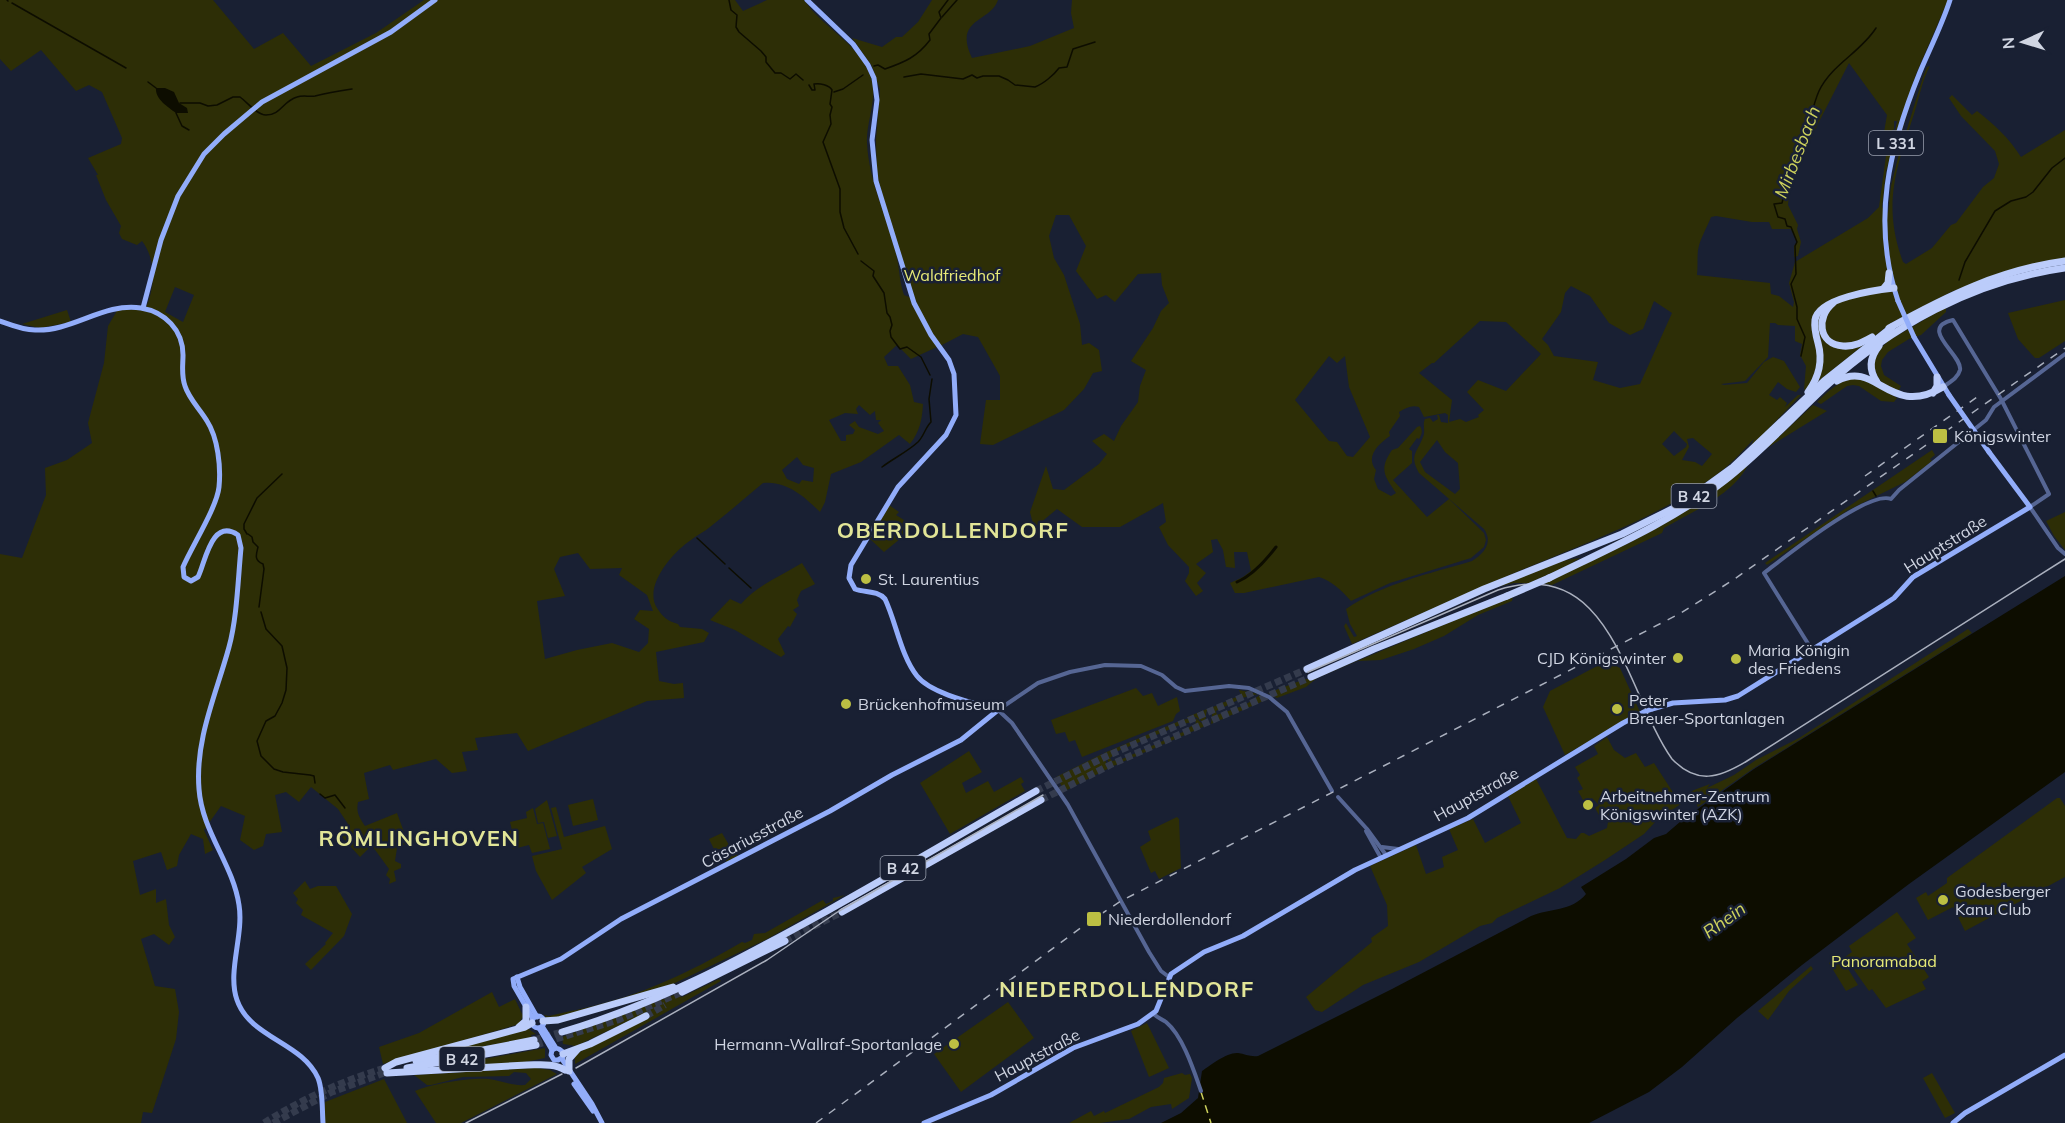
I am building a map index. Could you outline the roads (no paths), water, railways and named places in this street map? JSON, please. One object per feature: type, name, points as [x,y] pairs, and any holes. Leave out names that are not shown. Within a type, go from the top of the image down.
[{"type":"highway","name":"B 42","points":[[1833,303],[1825,312],[1821,323],[1826,338],[1835,344],[1846,346],[1858,344],[1949,299],[2012,272],[2065,261]]},
{"type":"highway","name":"B 42","points":[[1965,292],[2015,278],[2065,268]]},
{"type":"highway","points":[[1882,289],[1887,283],[1889,273]]},
{"type":"highway","name":"B 42","points":[[1800,404],[1815,383],[1821,362],[1815,329],[1816,316],[1822,308],[1849,297],[1894,288]]},
{"type":"highway","name":"B 42","points":[[1311,677],[1549,578],[1664,520],[1700,498],[1748,461],[1862,356],[1887,337],[1949,299]]},
{"type":"highway","name":"B 42","points":[[1307,669],[1518,575],[1622,534],[1671,510],[1702,491],[1744,458],[1843,365],[1892,327]]},
{"type":"highway","points":[[1878,384],[1872,373],[1871,362],[1875,350],[1887,337]]},
{"type":"highway","points":[[1825,388],[1849,376],[1862,376],[1892,393],[1909,397],[1933,393],[1949,395]]},
{"type":"highway","points":[[1933,393],[1937,386],[1937,377]]},
{"type":"highway","points":[[1933,393],[1943,387]]},
{"type":"highway","name":"B 42","points":[[386,1070],[396,1062],[538,1022],[558,1020],[670,988],[682,991],[1036,791]]},
{"type":"highway","name":"B 42","points":[[842,912],[1041,800]]},
{"type":"highway","name":"B 42","points":[[562,1032],[695,987],[785,941]]},
{"type":"highway","points":[[514,1029],[522,1026],[526,1021],[526,1007]]},
{"type":"highway","name":"B 42","points":[[527,1065],[559,1058],[646,1016]]},
{"type":"highway","name":"B 42","points":[[386,1070],[535,1042]]},
{"type":"highway","points":[[567,1070],[568,1059],[579,1048]]},
{"type":"highway","name":"B 42","points":[[386,1070],[527,1065],[548,1065],[567,1070]]},
{"type":"main road","points":[[142,308],[161,240],[178,196],[204,154],[262,102],[391,32],[435,0]]},
{"type":"main road","points":[[807,0],[853,44],[874,78],[877,100],[872,140],[876,181],[912,296],[923,322],[949,360],[954,374],[956,411],[952,426],[898,488],[851,565],[849,578],[855,589],[879,593],[885,598],[909,663],[922,681],[948,694],[998,710]]},
{"type":"main road","name":"L 331","points":[[1950,0],[1918,76],[1892,158],[1886,185],[1885,248],[1889,273],[1898,301],[1914,337],[1943,387],[2030,507]]},
{"type":"main road","points":[[0,321],[28,330],[43,330],[67,325],[113,309],[142,308],[154,311],[167,319],[182,341],[182,379],[186,390],[209,423],[215,443],[219,487],[213,505],[183,567],[184,577],[191,581],[198,578],[210,544],[214,538],[224,532],[233,532],[238,535],[241,548],[229,645],[208,710],[201,748],[199,775],[201,803],[205,822],[234,885],[239,905],[240,926],[234,983],[237,1003],[246,1017],[256,1026],[301,1058],[312,1069],[319,1081],[322,1123]]},
{"type":"main road","points":[[2022,498],[2023,511]]},
{"type":"main road","name":"Hauptstraße","points":[[1169,977],[1175,970],[1202,954],[1243,936],[1344,875],[1468,818],[1644,712],[1673,703],[1725,700],[1736,697],[1894,598],[1913,577],[2030,507]]},
{"type":"main road","points":[[986,707],[990,718]]},
{"type":"main road","name":"Cäsariusstraße","points":[[515,978],[561,958],[621,920],[961,740],[998,710]]},
{"type":"main road","points":[[1154,1014],[1161,1003],[1169,977]]},
{"type":"main road","points":[[515,978],[514,986],[538,1022]]},
{"type":"main road","points":[[515,978],[554,1049]]},
{"type":"main road","name":"Hauptstraße","points":[[924,1123],[992,1095],[1062,1054],[1138,1024],[1154,1014]]},
{"type":"main road","points":[[554,1049],[561,1049],[559,1058]]},
{"type":"main road","points":[[554,1049],[551,1054],[559,1058],[588,1106],[602,1123]]},
{"type":"main road","points":[[1953,1123],[1965,1113],[2065,1055]]},
{"type":"street","points":[[1943,387],[1958,375],[1960,366],[1957,358],[1943,343],[1940,332],[1944,323],[1953,320],[2002,400]]},
{"type":"street","points":[[1812,650],[1764,573],[1838,519],[1885,497],[1891,499],[1988,418],[1992,408],[2065,354]]},
{"type":"street","points":[[1937,377],[1951,382]]},
{"type":"street","points":[[1949,395],[1951,382]]},
{"type":"street","name":"Hauptstraße","points":[[2002,400],[2049,494],[2030,507]]},
{"type":"street","points":[[2030,507],[2065,554]]},
{"type":"street","points":[[1169,977],[1161,970],[1149,952],[1068,805],[1017,731],[998,710],[1044,681],[1096,666],[1141,666],[1155,671],[1185,691],[1229,686],[1249,688],[1262,693],[1283,707],[1332,790]]},
{"type":"street","points":[[1338,797],[1381,846],[1384,857]]},
{"type":"street","points":[[1361,822],[1384,857]]},
{"type":"street","points":[[1381,846],[1388,849],[1399,849]]},
{"type":"street","points":[[1154,1014],[1167,1023],[1176,1035],[1191,1064],[1201,1091]]},
{"type":"water","points":[[156,88],[165,88],[174,92],[179,103],[187,108],[188,113],[176,113],[169,108],[160,99]]},
{"type":"water","name":"Rhein","points":[[2065,576],[2065,772],[1909,884],[1802,965],[1682,1067],[1649,1092],[1589,1123],[1161,1123],[1181,1113],[1198,1098],[1202,1071],[1214,1062],[1234,1053],[1258,1056],[1531,916],[1574,904],[1586,894],[1581,887],[1626,859],[1654,838],[1666,834],[1754,769]]},
{"type":"waterway","points":[[729,0],[731,10],[737,15],[736,27],[739,32],[761,51],[775,73],[781,73],[790,79],[796,74],[803,80]]},
{"type":"waterway","points":[[874,66],[878,65],[885,69],[905,61],[920,51],[930,40],[929,34],[941,18],[939,12],[948,0]]},
{"type":"waterway","points":[[942,17],[957,0]]},
{"type":"waterway","points":[[12,3],[126,68]]},
{"type":"waterway","name":"Mirbesbach","points":[[1801,356],[1805,337],[1797,319],[1797,307],[1791,284],[1796,274],[1795,246],[1797,242],[1785,219],[1778,217],[1774,204],[1782,203],[1785,177],[1791,167],[1791,161],[1802,146],[1819,91],[1824,82],[1870,37],[1876,28]]},
{"type":"waterway","points":[[904,77],[921,74],[963,79],[972,75],[977,78],[999,76],[1015,85],[1035,87],[1059,68],[1067,67],[1073,49],[1095,42]]},
{"type":"waterway","points":[[834,92],[843,89],[863,75]]},
{"type":"waterway","points":[[148,82],[156,88]]},
{"type":"waterway","points":[[809,85],[812,90],[815,90],[814,84],[822,84],[832,90],[831,124],[823,142],[840,189],[840,212],[844,228],[858,254]]},
{"type":"waterway","points":[[180,103],[200,103],[208,106],[217,105],[233,97],[240,97],[256,111],[266,115],[275,113],[297,97],[352,89]]},
{"type":"waterway","points":[[176,113],[182,126],[189,130]]},
{"type":"waterway","points":[[1959,280],[1965,262],[1995,211],[2033,192],[2052,168],[2065,158]]},
{"type":"waterway","points":[[861,261],[874,271],[873,276],[884,293],[887,313],[892,325],[891,337],[900,349],[907,347],[921,357],[930,375]]},
{"type":"waterway","points":[[882,467],[918,442],[931,422],[929,399],[932,379]]},
{"type":"waterway","points":[[247,534],[244,524],[257,498],[282,474]]},
{"type":"waterway","points":[[1873,491],[1876,496]]},
{"type":"waterway","points":[[248,534],[258,547],[256,557],[263,564],[264,569],[259,607]]},
{"type":"waterway","points":[[697,538],[725,564]]},
{"type":"waterway","points":[[1237,582],[1254,571],[1276,547]]},
{"type":"waterway","points":[[729,568],[751,588]]},
{"type":"waterway","points":[[261,612],[266,629],[282,646],[287,668],[286,690],[282,703],[275,716],[266,721],[257,741],[261,756],[274,769],[314,776],[315,783]]},
{"type":"waterway","points":[[320,794],[325,798],[335,795],[345,808]]},
{"type":"tunnel","points":[[1036,791],[1107,756],[1307,669]]},
{"type":"tunnel","points":[[1041,800],[1112,764],[1311,677]]},
{"type":"tunnel","points":[[785,941],[842,912]]},
{"type":"tunnel","points":[[536,1045],[618,1020],[682,992]]},
{"type":"tunnel","points":[[646,1016],[665,1005]]},
{"type":"tunnel","points":[[534,1040],[562,1032]]},
{"type":"tunnel","points":[[264,1123],[323,1091],[385,1068]]},
{"type":"tunnel","points":[[273,1123],[332,1092],[384,1073]]},
{"type":"tram line","points":[[1308,672],[1498,590],[1536,584],[1567,592],[1591,610],[1610,636],[1627,667],[1656,732],[1672,759],[1690,773],[1699,776],[1718,775],[1747,761],[2065,559]]},
{"type":"tram line","points":[[576,1068],[767,960],[839,911],[1043,795]]},
{"type":"tram line","points":[[466,1123],[562,1074]]},
{"type":"railway","points":[[816,1123],[1086,924],[1121,901],[1681,613],[1733,580],[2065,348]]},
{"type":"railway","points":[[1865,476],[1980,395]]},
{"type":"place","name":"Königswinter","points":[[1940,436]]},
{"type":"place","name":"St. Laurentius","points":[[866,579]]},
{"type":"place","name":"CJD Königswinter","points":[[1678,658]]},
{"type":"place","name":"Maria Königin des Friedens","points":[[1736,659]]},
{"type":"place","name":"Brückenhofmuseum","points":[[846,704]]},
{"type":"place","name":"Peter Breuer-Sportanlagen","points":[[1617,709]]},
{"type":"place","name":"Arbeitnehmer-Zentrum Königswinter (AZK)","points":[[1588,805]]},
{"type":"place","name":"Godesberger Kanu Club","points":[[1943,900]]},
{"type":"place","name":"Niederdollendorf","points":[[1094,919]]},
{"type":"place","name":"Hermann-Wallraf-Sportanlage","points":[[954,1044]]},
{"type":"district","name":"OBERDOLLENDORF","points":[[953,530]]},
{"type":"district","name":"RÖMLINGHOVEN","points":[[419,838]]},
{"type":"district","name":"NIEDERDOLLENDORF","points":[[1127,989]]},
{"type":"park label","name":"Waldfriedhof","points":[[952,275]]},
{"type":"park label","name":"Panoramabad","points":[[1884,961]]}]
